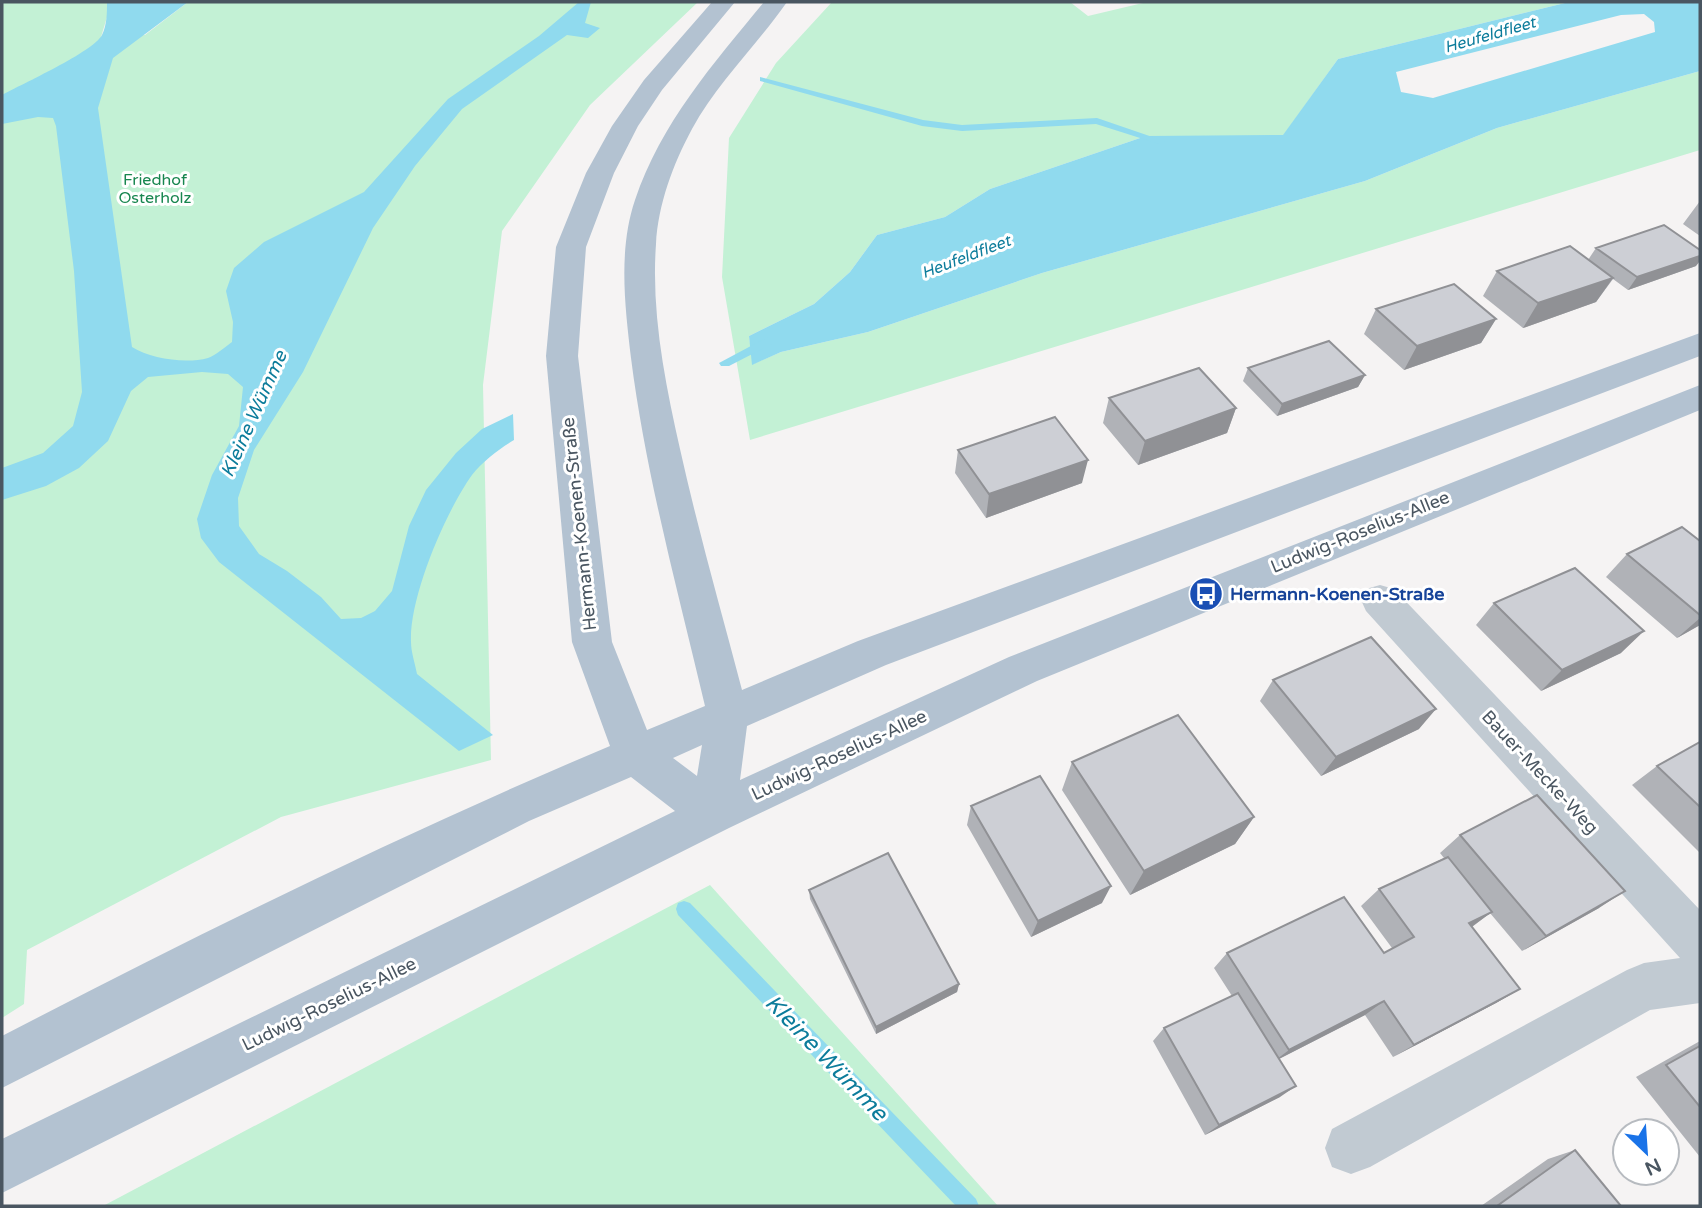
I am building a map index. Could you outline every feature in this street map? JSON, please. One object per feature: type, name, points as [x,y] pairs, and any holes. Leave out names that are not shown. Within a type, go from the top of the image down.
[{"type":"main road","name":"Hermann-Koenen-Straße","points":[[635,755],[592,642],[562,356],[568,267],[571,247],[600,173],[625,126],[653,85],[724,2]]},
{"type":"main road","points":[[635,755],[713,814],[728,714],[677,514],[653,402],[640,307],[641,243],[648,203],[679,129],[722,68],[776,2]]},
{"type":"main road","points":[[2,1063],[134,993],[490,819],[872,653],[1700,344]]},
{"type":"main road","name":"Ludwig-Roselius-Allee","points":[[2,1167],[713,814],[1023,669],[1700,397]]},
{"type":"street","name":"Bauer-Mecke-Weg","points":[[1380,600],[1700,944]]},
{"type":"street","points":[[1351,1148],[1644,987],[1700,979]]},
{"type":"green space","name":"Friedhof Osterholz","points":[[2,2],[107,2],[107,17],[101,37],[145,35],[188,2],[698,2],[590,105],[502,231],[483,385],[491,760],[281,817],[27,950],[24,1004],[2,1018]]},
{"type":"green space","points":[[832,2],[1070,2],[1088,16],[1147,2],[1569,2],[1338,59],[1283,136],[1146,136],[990,189],[945,217],[877,235],[850,272],[814,304],[749,336],[753,364],[781,352],[868,332],[1042,273],[1365,181],[1497,128],[1700,71],[1700,150],[750,440],[722,277],[729,138],[776,63]]},
{"type":"green space","points":[[710,885],[998,1206],[103,1206]]},
{"type":"water","points":[[107,2],[188,2],[113,58],[98,108],[132,347],[159,357],[199,360],[208,358],[232,342],[233,322],[226,291],[234,268],[264,242],[364,192],[448,99],[539,36],[579,2],[591,2],[585,23],[600,28],[588,38],[567,35],[462,109],[415,166],[373,228],[303,372],[254,450],[238,498],[239,526],[259,554],[321,597],[341,619],[361,618],[375,611],[392,591],[409,526],[426,490],[456,453],[482,429],[513,414],[514,440],[476,470],[451,510],[431,555],[412,623],[411,646],[417,674],[493,735],[459,751],[219,562],[201,538],[197,519],[212,475],[239,426],[243,387],[228,374],[202,372],[148,377],[131,391],[108,441],[79,468],[46,486],[2,500],[2,468],[43,453],[73,426],[82,392],[74,271],[56,126],[53,118],[38,117],[2,124],[2,95],[72,59],[96,42],[105,27]]},
{"type":"water","points":[[1569,2],[1700,2],[1700,71],[1497,128],[1365,181],[1042,273],[868,332],[781,352],[752,365],[749,336],[814,304],[850,272],[877,235],[945,217],[990,189],[1146,136],[1283,135],[1338,59]],"holes":[[[1644,14],[1654,22],[1655,32],[1433,98],[1401,92],[1396,72],[1621,15]]]},
{"type":"building","points":[[1664,225],[1700,250],[1700,256],[1637,277],[1596,248]]},
{"type":"building","points":[[1570,246],[1613,278],[1538,303],[1497,271]]},
{"type":"building","points":[[1454,284],[1496,319],[1417,346],[1376,309]]},
{"type":"building","points":[[1329,341],[1365,375],[1282,404],[1248,368]]},
{"type":"building","points":[[1199,368],[1236,408],[1145,441],[1109,398]]},
{"type":"building","points":[[1055,417],[1088,460],[989,494],[958,450]]},
{"type":"building","points":[[1682,527],[1700,541],[1700,615],[1627,554]]},
{"type":"building","points":[[1575,568],[1644,631],[1562,670],[1494,603]]},
{"type":"building","points":[[1371,637],[1436,709],[1336,757],[1273,680]]},
{"type":"building","points":[[1178,715],[1254,817],[1144,871],[1072,762]]},
{"type":"building","points":[[1700,742],[1700,807],[1657,766]]},
{"type":"building","points":[[1040,776],[1111,886],[1038,921],[971,806]]},
{"type":"building","points":[[1537,795],[1625,891],[1546,936],[1460,835]]},
{"type":"building","points":[[888,853],[959,984],[876,1027],[809,890]]},
{"type":"building","points":[[1448,857],[1492,912],[1469,923],[1520,989],[1414,1045],[1384,1001],[1289,1050],[1227,953],[1344,897],[1384,953],[1414,937],[1379,889]]},
{"type":"building","points":[[1238,993],[1296,1086],[1219,1125],[1164,1028]]},
{"type":"building","points":[[1700,1046],[1700,1107],[1666,1065]]},
{"type":"building","points":[[1575,1150],[1621,1206],[1497,1206]]},
{"type":"waterway","name":"Heufeldfleet","points":[[763,79],[922,123],[962,128],[1097,121],[1162,142]]},
{"type":"waterway","name":"Heufeldfleet","points":[[725,363],[768,341]]},
{"type":"waterway","name":"Kleine Wümme","points":[[684,909],[969,1206]]},
{"type":"place","name":"Hermann-Koenen-Straße","points":[[1206,594]]}]
